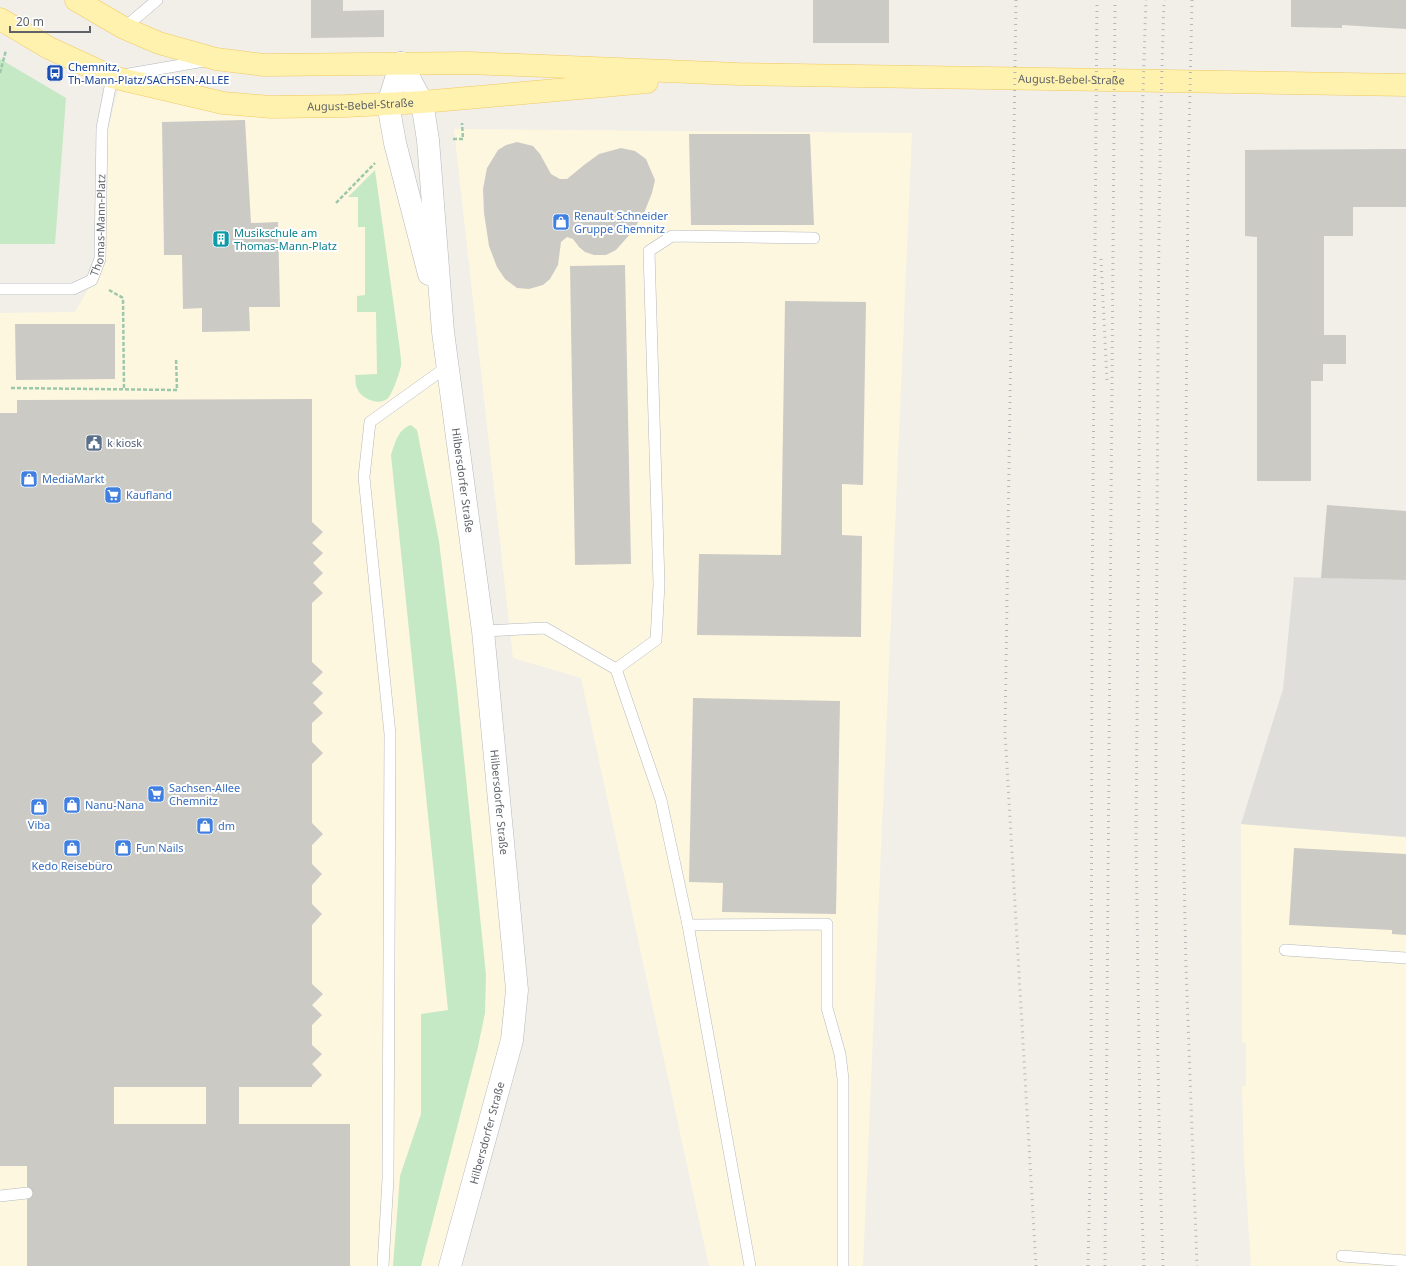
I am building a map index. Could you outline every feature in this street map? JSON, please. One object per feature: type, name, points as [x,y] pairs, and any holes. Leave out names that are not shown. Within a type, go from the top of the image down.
[{"type":"main road","name":"August-Bebel-Straße","points":[[76,0],[124,28],[159,43],[216,59],[264,65],[469,63],[738,74],[1406,85]]},
{"type":"main road","name":"August-Bebel-Straße","points":[[0,19],[49,48],[112,77],[223,104],[271,107],[388,104],[738,74]]},
{"type":"street","name":"Hilbersdorfer Straße","points":[[401,63],[422,102],[429,148],[444,332],[483,631],[518,990],[512,1040],[450,1266]]},
{"type":"street","name":"Hilbersdorfer Straße","points":[[401,63],[388,104],[394,142],[444,332]]},
{"type":"lane","points":[[124,28],[157,0]]},
{"type":"lane","points":[[112,77],[216,59]]},
{"type":"lane","name":"Thomas-Mann-Platz","points":[[0,289],[73,289],[92,280],[100,259],[102,128],[112,77]]},
{"type":"lane","points":[[616,669],[656,640],[659,584],[649,251],[672,236],[814,238]]},
{"type":"lane","points":[[383,1266],[388,1179],[390,734],[364,478],[370,422],[448,366]]},
{"type":"lane","points":[[483,631],[545,628],[616,669],[661,800],[688,925],[750,1266]]},
{"type":"lane","points":[[688,925],[827,924],[827,1008],[840,1054],[843,1080],[843,1266]]},
{"type":"lane","points":[[1285,950],[1406,958]]},
{"type":"lane","points":[[0,1196],[27,1193]]},
{"type":"lane","points":[[1342,1256],[1406,1260]]},
{"type":"path","points":[[123,298],[124,389]]},
{"type":"path","points":[[11,388],[177,390],[176,358]]},
{"type":"shaded area","points":[[119,86],[381,108],[441,331],[514,990],[447,1266],[0,1266],[0,313],[75,312],[103,263],[107,134]]},
{"type":"shaded area","points":[[454,129],[912,133],[863,1266],[709,1266],[581,678],[513,658]]},
{"type":"shaded area","points":[[1294,577],[1406,580],[1406,837],[1241,824],[1283,689]]},
{"type":"shaded area","points":[[1241,824],[1406,837],[1406,1266],[1251,1266],[1244,1156],[1242,1086],[1246,1086],[1246,1043],[1242,1042]]},
{"type":"green space","points":[[0,59],[66,98],[55,244],[0,244]]},
{"type":"green space","points":[[375,170],[401,362],[399,374],[392,392],[388,398],[380,402],[366,398],[359,392],[356,385],[355,375],[377,374],[376,312],[357,312],[357,296],[365,295],[365,227],[358,227],[358,197],[348,197]]},
{"type":"green space","points":[[411,425],[417,430],[439,541],[457,690],[486,975],[485,1013],[478,1047],[421,1266],[393,1266],[400,1176],[421,1114],[421,1014],[448,1010],[391,455],[400,433]]},
{"type":"building","points":[[311,0],[343,0],[343,11],[384,10],[384,37],[311,38]]},
{"type":"building","points":[[813,0],[889,0],[889,43],[813,43]]},
{"type":"building","points":[[1291,0],[1406,0],[1406,29],[1342,25],[1342,28],[1291,27]]},
{"type":"building","name":"Musikschule am Thomas-Mann-Platz","points":[[245,120],[251,223],[278,222],[280,307],[249,307],[250,331],[202,332],[202,308],[183,309],[182,255],[164,255],[162,122]]},
{"type":"building","points":[[689,134],[810,134],[814,225],[691,225]]},
{"type":"building","name":"Renault Schneider Gruppe Chemnitz","points":[[517,142],[533,146],[540,154],[551,174],[560,179],[567,179],[599,154],[621,148],[635,151],[646,159],[655,180],[652,193],[644,213],[632,232],[616,250],[606,255],[594,255],[585,252],[573,239],[567,237],[561,242],[558,265],[550,279],[543,285],[529,289],[517,288],[505,279],[497,267],[489,246],[484,213],[483,189],[487,168],[498,150],[506,145]]},
{"type":"building","points":[[1406,149],[1406,207],[1353,207],[1353,236],[1324,236],[1324,335],[1346,335],[1346,364],[1323,364],[1323,381],[1311,381],[1311,481],[1257,481],[1257,237],[1245,236],[1245,150]]},
{"type":"building","points":[[625,265],[631,564],[575,565],[570,266]]},
{"type":"building","points":[[785,301],[866,302],[863,485],[842,484],[842,535],[862,536],[861,637],[697,635],[699,554],[781,555]]},
{"type":"building","points":[[15,324],[115,324],[115,379],[16,380]]},
{"type":"building","name":"Sachsen-Allee Chemnitz","points":[[312,399],[312,522],[323,532],[312,543],[323,553],[313,563],[323,573],[313,583],[323,593],[312,603],[312,662],[323,672],[312,683],[323,693],[313,703],[323,713],[312,723],[312,742],[323,753],[312,764],[312,823],[323,834],[312,845],[312,864],[322,874],[312,885],[312,904],[322,914],[312,925],[312,984],[323,994],[312,1005],[322,1015],[312,1025],[312,1045],[322,1054],[312,1064],[322,1075],[312,1085],[312,1087],[239,1087],[239,1124],[350,1124],[350,1266],[27,1266],[27,1166],[0,1166],[0,413],[17,413],[17,400]],"holes":[[[114,1087],[206,1087],[206,1124],[114,1124]]]},
{"type":"building","points":[[1327,505],[1406,511],[1406,580],[1321,578]]},
{"type":"building","points":[[693,698],[840,701],[836,914],[722,912],[723,883],[689,882]]},
{"type":"building","points":[[1294,848],[1406,854],[1406,935],[1392,934],[1392,930],[1289,925]]},
{"type":"railway","points":[[1016,0],[1005,732],[1036,1266]]},
{"type":"railway","points":[[1088,1266],[1091,1135],[1092,613],[1097,0]]},
{"type":"railway","points":[[1105,1266],[1115,0]]},
{"type":"railway","points":[[1144,1266],[1141,1189],[1136,837],[1142,123],[1146,0]]},
{"type":"railway","points":[[1163,1266],[1158,1086],[1156,727],[1159,274],[1164,0]]},
{"type":"railway","points":[[1192,0],[1188,180],[1183,823],[1186,967],[1197,1266]]},
{"type":"railway","points":[[1101,259],[1107,381]]},
{"type":"place","name":"Chemnitz, Th-Mann-Platz/SACHSEN-ALLEE","points":[[55,73]]},
{"type":"place","name":"Renault Schneider Gruppe Chemnitz","points":[[561,222]]},
{"type":"place","name":"Musikschule am Thomas-Mann-Platz","points":[[221,239]]},
{"type":"place","name":"k kiosk","points":[[94,443]]},
{"type":"place","name":"MediaMarkt","points":[[29,479]]},
{"type":"place","name":"Kaufland","points":[[113,495]]},
{"type":"place","name":"Sachsen-Allee Chemnitz","points":[[156,794]]},
{"type":"place","name":"Nanu-Nana","points":[[72,805]]},
{"type":"place","name":"Viba","points":[[39,807]]},
{"type":"place","name":"dm","points":[[205,826]]},
{"type":"place","name":"Kedo Reisebüro","points":[[72,848]]},
{"type":"place","name":"Fun Nails","points":[[123,848]]}]
